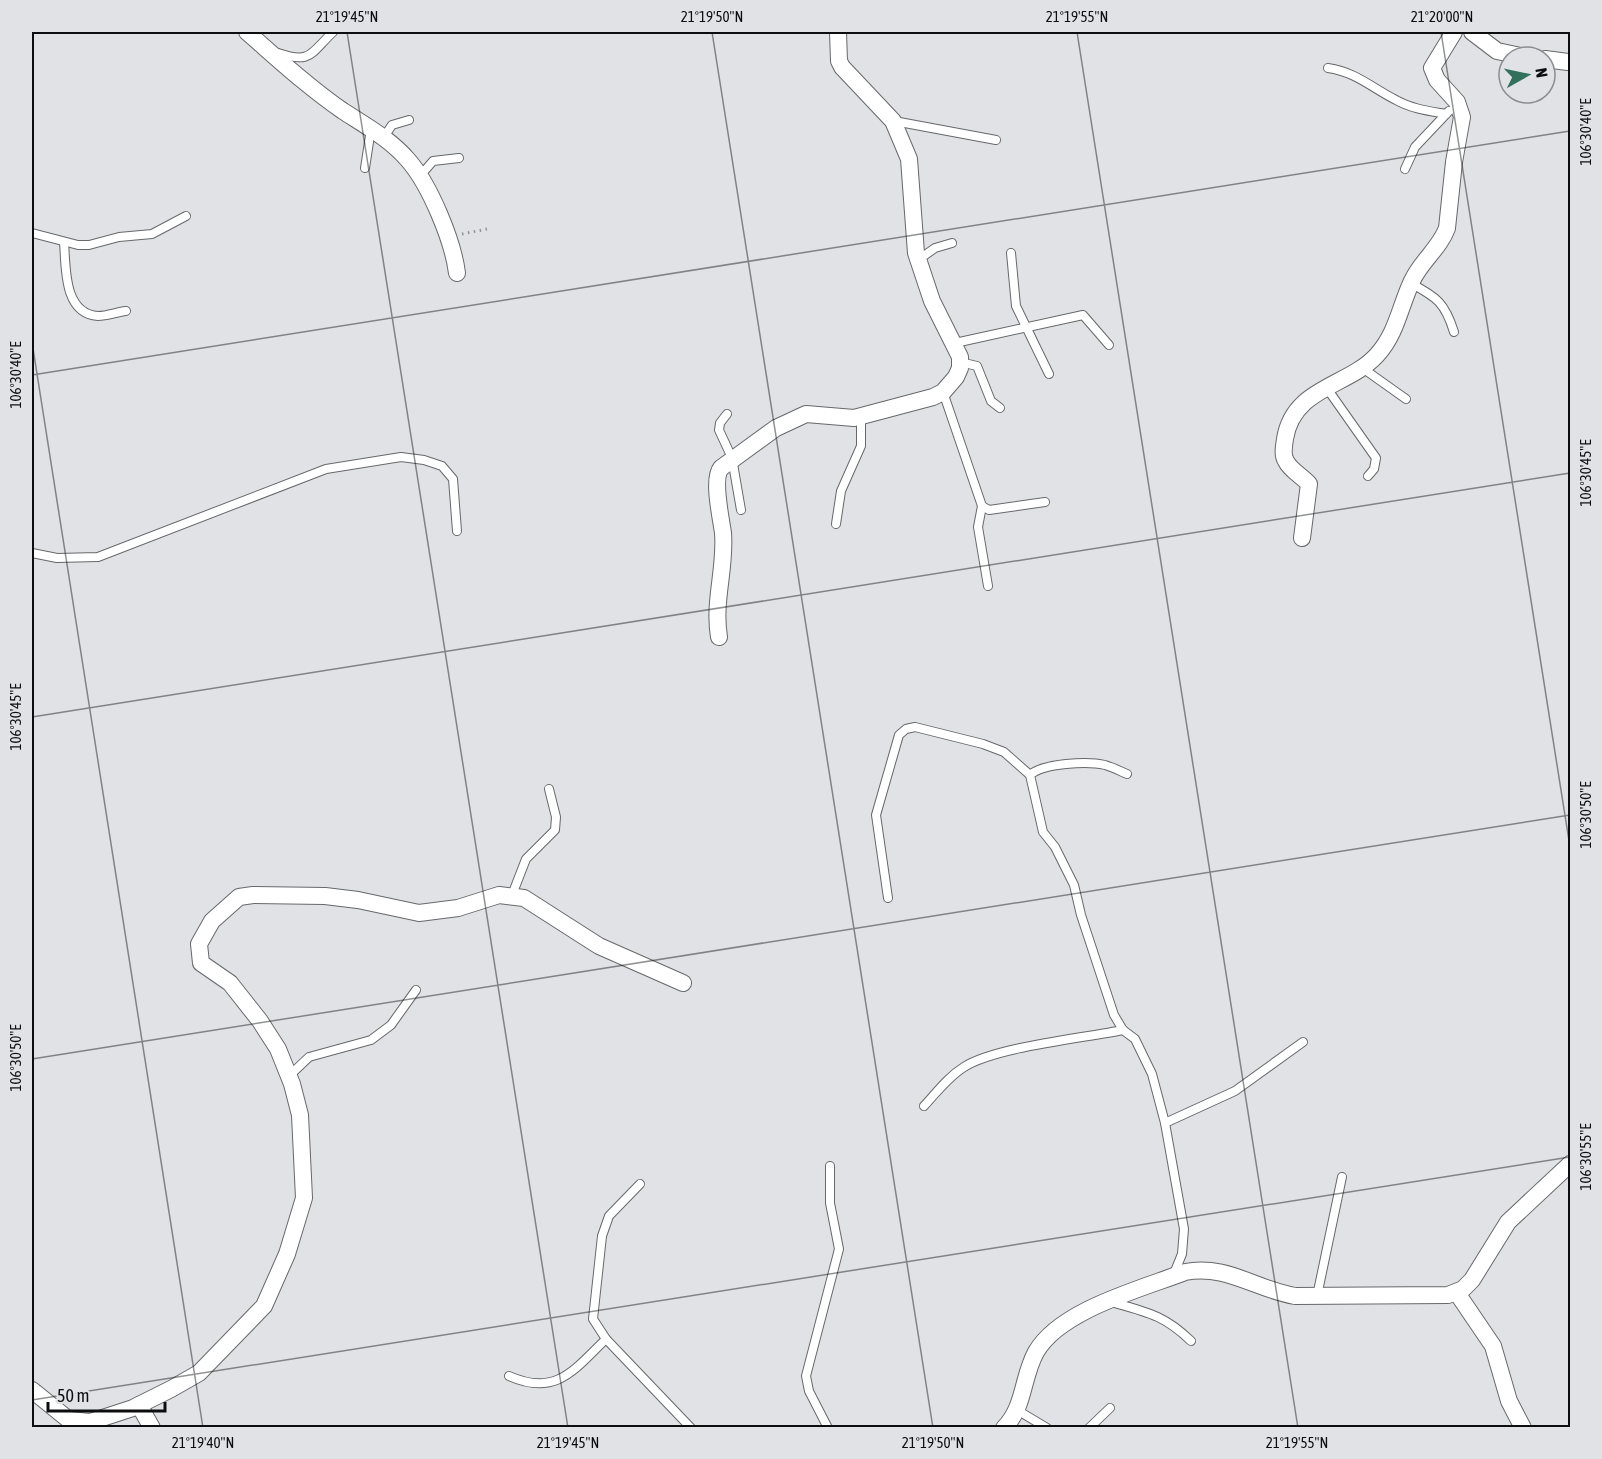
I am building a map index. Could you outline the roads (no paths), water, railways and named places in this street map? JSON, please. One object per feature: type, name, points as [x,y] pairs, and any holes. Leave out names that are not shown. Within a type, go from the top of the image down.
[{"type":"street","points":[[247,32],[300,78],[378,133],[409,160],[420,176],[449,237],[457,273]]},
{"type":"street","points":[[719,636],[716,609],[722,575],[723,536],[718,471],[732,458],[776,428],[806,414],[850,418],[933,397],[943,392],[956,377],[960,362],[955,343],[933,302],[918,260],[909,159],[893,121],[842,67],[839,61],[838,32]]},
{"type":"street","points":[[1302,538],[1309,484],[1286,462],[1283,451],[1288,424],[1305,401],[1376,357],[1388,342],[1401,315],[1410,283],[1444,236],[1447,228],[1454,162],[1462,127],[1432,68],[1454,32]]},
{"type":"street","points":[[1472,32],[1497,51]]},
{"type":"street","points":[[1557,61],[1568,62]]},
{"type":"street","points":[[32,1390],[69,1420],[90,1422],[139,1405],[199,1373],[264,1306],[287,1254],[304,1198],[300,1115],[289,1076],[278,1049],[260,1021],[230,983],[201,963],[199,945],[202,936],[212,921],[231,902],[239,897],[253,895],[325,896],[358,900],[419,913],[439,912],[499,895],[513,895],[524,898],[599,946],[683,983]]},
{"type":"street","points":[[1004,1428],[1024,1414],[1025,1376],[1036,1351],[1051,1333],[1074,1316],[1185,1272],[1213,1269],[1278,1293],[1317,1296],[1448,1295],[1457,1293],[1472,1280],[1509,1222],[1570,1164]]},
{"type":"street","points":[[1457,1293],[1493,1346],[1509,1401],[1523,1428]]},
{"type":"street","points":[[139,1405],[152,1428]]},
{"type":"lane","points":[[266,49],[302,59],[309,56],[333,32]]},
{"type":"lane","points":[[1328,68],[1346,71],[1396,101],[1416,109],[1452,108]]},
{"type":"lane","points":[[1405,169],[1415,147],[1452,108]]},
{"type":"lane","points":[[365,168],[378,133],[392,125],[409,120]]},
{"type":"lane","points":[[893,121],[996,140]]},
{"type":"lane","points":[[420,176],[433,161],[459,158]]},
{"type":"lane","points":[[32,233],[64,242],[89,245],[119,237],[152,234],[186,216]]},
{"type":"lane","points":[[64,242],[68,286],[75,303],[90,314],[99,316],[126,311]]},
{"type":"lane","points":[[918,260],[934,248],[952,243]]},
{"type":"lane","points":[[1011,253],[1016,306],[1049,374]]},
{"type":"lane","points":[[1410,283],[1430,293],[1443,304],[1454,332]]},
{"type":"lane","points":[[955,343],[1083,315],[1109,345]]},
{"type":"lane","points":[[960,362],[977,366],[990,401],[999,408]]},
{"type":"lane","points":[[1361,366],[1406,399]]},
{"type":"lane","points":[[1326,387],[1376,458],[1374,469],[1368,476]]},
{"type":"lane","points":[[943,392],[982,506],[978,527],[988,586]]},
{"type":"lane","points":[[727,414],[720,423],[719,430],[732,458],[741,510]]},
{"type":"lane","points":[[836,524],[841,491],[861,446],[861,416]]},
{"type":"lane","points":[[32,553],[57,558],[98,557],[326,470],[401,458],[424,460],[442,466],[453,479],[457,531]]},
{"type":"lane","points":[[982,506],[989,510],[1045,502]]},
{"type":"lane","points":[[888,898],[876,815],[899,735],[906,729],[915,727],[993,748],[1004,752],[1030,776],[1043,831],[1055,847],[1074,885],[1081,915],[1114,1015],[1123,1030],[1135,1039],[1152,1074],[1165,1123],[1184,1229],[1182,1254],[1173,1277]]},
{"type":"lane","points":[[1030,776],[1043,768],[1076,763],[1104,765],[1127,774]]},
{"type":"lane","points":[[513,895],[526,859],[550,836],[556,826],[549,789]]},
{"type":"lane","points":[[289,1076],[309,1058],[371,1040],[391,1025],[416,990]]},
{"type":"lane","points":[[924,1106],[948,1079],[965,1066],[1014,1051],[1123,1030]]},
{"type":"lane","points":[[1165,1123],[1235,1091],[1303,1042]]},
{"type":"lane","points":[[828,1428],[809,1391],[806,1376],[839,1250],[830,1203],[830,1166]]},
{"type":"lane","points":[[1317,1296],[1336,1220],[1336,1199],[1342,1177]]},
{"type":"lane","points":[[640,1184],[609,1216],[602,1236],[593,1319],[606,1339],[691,1428]]},
{"type":"lane","points":[[1110,1302],[1171,1322],[1191,1341]]},
{"type":"lane","points":[[509,1376],[527,1384],[543,1385],[569,1375],[606,1339]]},
{"type":"lane","points":[[1089,1428],[1110,1408]]},
{"type":"lane","points":[[1024,1414],[1037,1428]]},
{"type":"lane","points":[[1024,1414],[1047,1428]]}]
